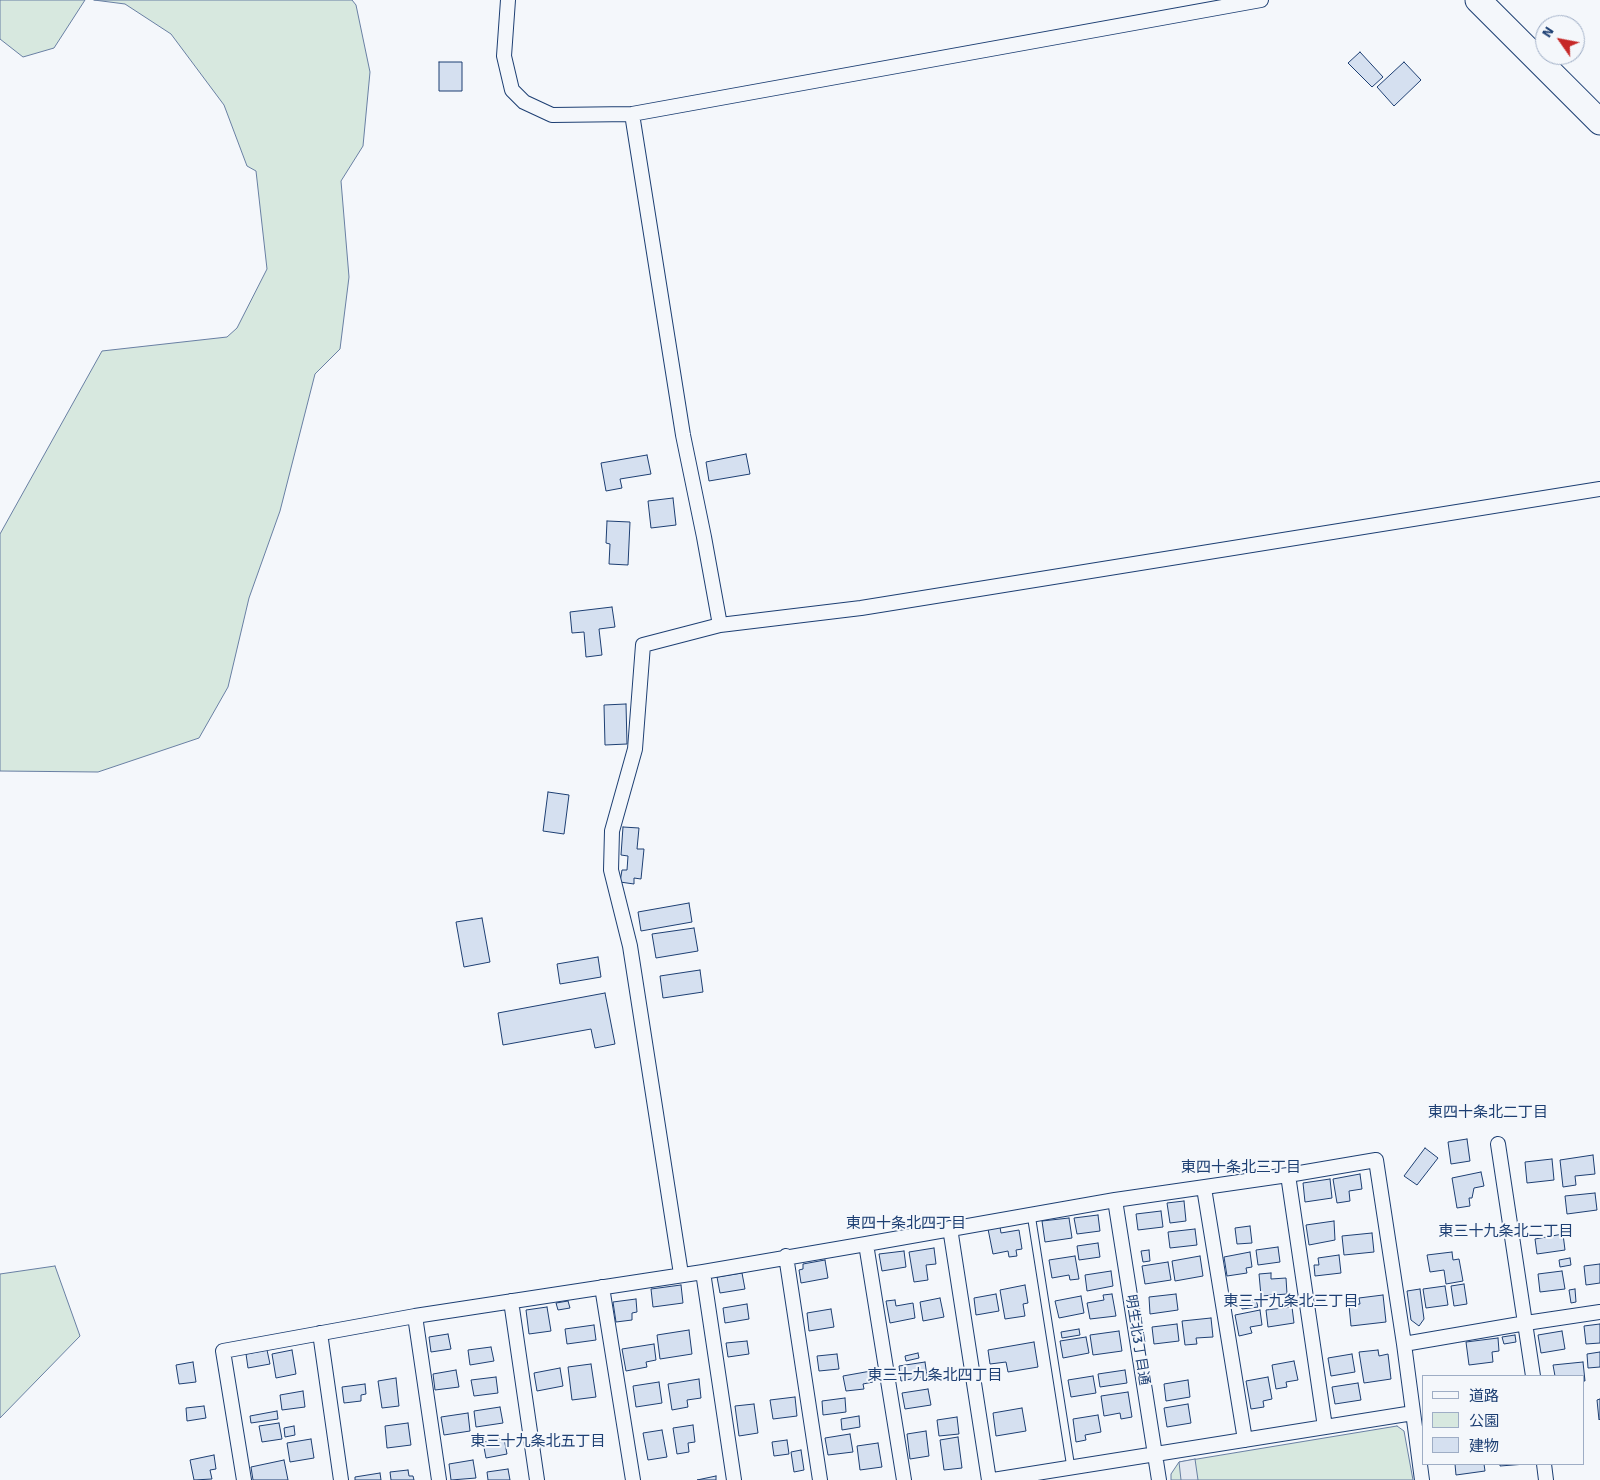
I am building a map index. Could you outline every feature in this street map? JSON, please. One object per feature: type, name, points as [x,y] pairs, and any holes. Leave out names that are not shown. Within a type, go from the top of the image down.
[{"type":"highway","points":[[1478,0],[1600,122]]},
{"type":"street","points":[[508,0],[504,56],[512,90],[524,102],[552,115],[632,114],[1261,0]]},
{"type":"street","points":[[632,114],[683,435],[703,529],[720,625]]},
{"type":"street","points":[[681,1274],[630,946],[610,870],[612,831],[636,749],[643,645],[720,625],[871,606],[1600,489]]},
{"type":"street","points":[[1498,1144],[1533,1375]]},
{"type":"street","points":[[244,1480],[223,1351],[415,1316],[703,1272],[1030,1214],[1376,1160],[1404,1344],[1422,1480]]},
{"type":"street","points":[[1288,1175],[1325,1427]]},
{"type":"street","points":[[1204,1188],[1245,1440]]},
{"type":"street","name":"明生北3丁目通","points":[[1115,1200],[1159,1480]]},
{"type":"street","points":[[950,1228],[991,1480],[1413,1412]]},
{"type":"street","points":[[866,1244],[904,1480]]},
{"type":"street","points":[[786,1256],[820,1480]]},
{"type":"street","points":[[703,1272],[734,1480]]},
{"type":"street","points":[[602,1287],[633,1480]]},
{"type":"street","points":[[511,1301],[537,1480]]},
{"type":"street","points":[[1404,1344],[1600,1312]]},
{"type":"street","points":[[415,1316],[438,1480]]},
{"type":"street","points":[[320,1333],[341,1480]]},
{"type":"street","points":[[1544,1465],[1546,1480]]},
{"type":"lane","points":[[1030,1214],[1071,1468]]},
{"type":"green space","points":[[0,0],[85,0],[54,48],[23,57],[0,39]]},
{"type":"green space","points":[[94,0],[352,0],[356,5],[370,72],[363,146],[341,181],[349,277],[340,349],[315,374],[280,511],[249,598],[228,687],[199,738],[98,772],[0,771],[0,534],[102,351],[227,337],[237,328],[267,269],[256,171],[247,166],[224,105],[171,34],[125,4]]},
{"type":"green space","points":[[55,1266],[80,1336],[0,1418],[0,1274]]},
{"type":"green space","points":[[1397,1426],[1404,1431],[1413,1480],[1171,1480],[1171,1474],[1179,1462]]},
{"type":"shaded area","points":[[1195,1459],[1198,1480],[1181,1480],[1179,1462]]},
{"type":"building","points":[[1360,52],[1383,77],[1372,87],[1348,63]]},
{"type":"building","points":[[439,62],[462,62],[462,91],[439,91]]},
{"type":"building","points":[[1404,62],[1421,80],[1394,106],[1377,87]]},
{"type":"building","points":[[746,454],[750,474],[709,481],[706,462]]},
{"type":"building","points":[[647,455],[651,474],[620,479],[622,488],[606,491],[601,463]]},
{"type":"building","points":[[673,498],[676,525],[651,528],[648,501]]},
{"type":"building","points":[[607,521],[630,522],[628,565],[609,564],[610,544],[606,543]]},
{"type":"building","points":[[612,607],[615,627],[599,629],[602,655],[586,657],[584,632],[572,633],[570,612]]},
{"type":"building","points":[[626,704],[627,744],[605,745],[604,705]]},
{"type":"building","points":[[548,792],[569,795],[564,834],[543,831]]},
{"type":"building","points":[[623,827],[639,828],[637,849],[644,849],[641,879],[634,878],[634,884],[620,882],[622,870],[627,870],[628,856],[621,855]]},
{"type":"building","points":[[689,903],[692,922],[641,931],[638,912]]},
{"type":"building","points":[[482,918],[490,962],[464,967],[456,922]]},
{"type":"building","points":[[694,928],[698,951],[656,958],[652,934]]},
{"type":"building","points":[[598,957],[601,977],[560,984],[557,964]]},
{"type":"building","points":[[700,970],[703,992],[663,998],[660,976]]},
{"type":"building","points":[[605,993],[615,1044],[595,1048],[591,1029],[503,1045],[498,1013]]},
{"type":"building","points":[[1467,1139],[1470,1161],[1451,1164],[1448,1142]]},
{"type":"building","points":[[1425,1148],[1438,1158],[1417,1185],[1404,1176]]},
{"type":"building","points":[[1593,1155],[1595,1174],[1575,1176],[1576,1185],[1563,1187],[1560,1160]]},
{"type":"building","points":[[1552,1159],[1554,1180],[1527,1183],[1525,1162]]},
{"type":"building","points":[[1481,1172],[1484,1186],[1474,1188],[1472,1198],[1469,1198],[1470,1206],[1457,1208],[1452,1178]]},
{"type":"building","points":[[1360,1174],[1362,1189],[1349,1191],[1350,1201],[1337,1203],[1333,1179]]},
{"type":"building","points":[[1330,1179],[1332,1198],[1305,1202],[1303,1183]]},
{"type":"building","points":[[1595,1193],[1597,1210],[1567,1214],[1565,1196]]},
{"type":"building","points":[[1184,1201],[1186,1221],[1170,1223],[1167,1203]]},
{"type":"building","points":[[1161,1211],[1163,1227],[1138,1230],[1136,1214]]},
{"type":"building","points":[[1098,1215],[1100,1231],[1077,1234],[1074,1218]]},
{"type":"building","points":[[1069,1218],[1072,1238],[1045,1242],[1042,1221]]},
{"type":"building","points":[[1334,1221],[1335,1240],[1309,1245],[1306,1225]]},
{"type":"building","points":[[1250,1226],[1252,1243],[1237,1244],[1235,1228]]},
{"type":"building","points":[[1000,1227],[1001,1233],[1019,1230],[1022,1249],[1016,1250],[1017,1256],[1009,1257],[1008,1251],[993,1254],[988,1229]]},
{"type":"building","points":[[1195,1229],[1197,1245],[1170,1248],[1168,1232]]},
{"type":"building","points":[[1372,1233],[1374,1252],[1344,1255],[1342,1236]]},
{"type":"building","points":[[1563,1234],[1565,1250],[1537,1254],[1535,1239]]},
{"type":"building","points":[[1098,1243],[1100,1257],[1079,1260],[1077,1246]]},
{"type":"building","points":[[1278,1247],[1280,1262],[1258,1265],[1256,1250]]},
{"type":"building","points":[[934,1248],[936,1264],[926,1265],[928,1280],[914,1282],[909,1252]]},
{"type":"building","points":[[1149,1250],[1150,1261],[1143,1262],[1141,1251]]},
{"type":"building","points":[[904,1251],[906,1267],[882,1271],[879,1254]]},
{"type":"building","points":[[1250,1252],[1252,1267],[1246,1268],[1247,1273],[1227,1276],[1224,1257]]},
{"type":"building","points":[[1452,1252],[1453,1260],[1459,1259],[1463,1281],[1446,1284],[1444,1270],[1430,1272],[1427,1255]]},
{"type":"building","points":[[1339,1255],[1341,1273],[1315,1276],[1314,1265],[1319,1265],[1318,1258]]},
{"type":"building","points":[[1075,1256],[1079,1279],[1070,1280],[1069,1275],[1052,1278],[1049,1260]]},
{"type":"building","points":[[1200,1256],[1203,1276],[1175,1281],[1172,1261]]},
{"type":"building","points":[[1570,1258],[1571,1265],[1560,1267],[1559,1260]]},
{"type":"building","points":[[825,1260],[828,1278],[801,1283],[799,1270],[803,1269],[803,1264]]},
{"type":"building","points":[[1168,1262],[1171,1280],[1145,1284],[1142,1266]]},
{"type":"building","points":[[1600,1264],[1600,1283],[1586,1285],[1584,1266]]},
{"type":"building","points":[[1111,1271],[1113,1286],[1087,1291],[1085,1275]]},
{"type":"building","points":[[1562,1271],[1565,1289],[1540,1292],[1538,1274]]},
{"type":"building","points":[[742,1273],[745,1289],[720,1293],[717,1277]]},
{"type":"building","points":[[1271,1273],[1271,1279],[1286,1278],[1287,1294],[1261,1296],[1259,1274]]},
{"type":"building","points":[[1464,1284],[1467,1304],[1454,1306],[1451,1286]]},
{"type":"building","points":[[681,1285],[683,1303],[653,1307],[651,1289]]},
{"type":"building","points":[[1025,1285],[1028,1303],[1023,1304],[1025,1316],[1005,1319],[1000,1290]]},
{"type":"building","points":[[1445,1286],[1448,1305],[1426,1308],[1423,1289]]},
{"type":"building","points":[[1420,1289],[1424,1319],[1419,1326],[1411,1320],[1407,1291]]},
{"type":"building","points":[[1575,1289],[1576,1302],[1571,1303],[1569,1290]]},
{"type":"building","points":[[996,1294],[999,1311],[976,1315],[974,1298]]},
{"type":"building","points":[[1112,1294],[1116,1316],[1090,1319],[1087,1303],[1104,1300],[1103,1295]]},
{"type":"building","points":[[1176,1294],[1178,1310],[1150,1314],[1149,1297]]},
{"type":"building","points":[[1383,1295],[1386,1322],[1351,1326],[1349,1305],[1360,1304],[1359,1298]]},
{"type":"building","points":[[1081,1296],[1084,1313],[1059,1318],[1055,1301]]},
{"type":"building","points":[[940,1298],[944,1317],[923,1321],[920,1302]]},
{"type":"building","points":[[636,1299],[637,1312],[632,1313],[632,1320],[616,1322],[613,1302]]},
{"type":"building","points":[[895,1300],[896,1306],[913,1303],[915,1318],[890,1323],[886,1301]]},
{"type":"building","points":[[1256,1300],[1258,1307],[1242,1309],[1241,1302]]},
{"type":"building","points":[[568,1301],[570,1308],[558,1310],[556,1303]]},
{"type":"building","points":[[747,1304],[749,1319],[725,1323],[723,1308]]},
{"type":"building","points":[[547,1307],[551,1331],[529,1334],[526,1310]]},
{"type":"building","points":[[1292,1307],[1294,1323],[1268,1327],[1266,1310]]},
{"type":"building","points":[[831,1309],[834,1327],[809,1331],[807,1313]]},
{"type":"building","points":[[1260,1310],[1262,1325],[1250,1327],[1252,1333],[1239,1336],[1235,1315]]},
{"type":"building","points":[[1211,1318],[1213,1337],[1196,1338],[1197,1344],[1185,1345],[1182,1321]]},
{"type":"building","points":[[1177,1324],[1179,1341],[1154,1344],[1152,1327]]},
{"type":"building","points":[[1600,1324],[1600,1343],[1586,1344],[1584,1326]]},
{"type":"building","points":[[594,1325],[596,1340],[567,1344],[565,1329]]},
{"type":"building","points":[[1079,1329],[1080,1335],[1062,1338],[1061,1332]]},
{"type":"building","points":[[689,1330],[692,1354],[660,1359],[657,1335]]},
{"type":"building","points":[[1119,1331],[1122,1351],[1093,1355],[1090,1335]]},
{"type":"building","points":[[1562,1331],[1565,1349],[1541,1353],[1538,1335]]},
{"type":"building","points":[[448,1334],[451,1349],[431,1352],[429,1337]]},
{"type":"building","points":[[1515,1335],[1516,1342],[1504,1344],[1502,1337]]},
{"type":"building","points":[[1086,1337],[1089,1353],[1063,1358],[1060,1341]]},
{"type":"building","points":[[1498,1338],[1499,1351],[1492,1352],[1493,1362],[1469,1365],[1466,1342]]},
{"type":"building","points":[[747,1341],[749,1354],[728,1357],[726,1343]]},
{"type":"building","points":[[1034,1342],[1038,1367],[1008,1372],[1006,1362],[990,1364],[988,1350]]},
{"type":"building","points":[[654,1344],[656,1360],[646,1362],[647,1367],[626,1371],[622,1349]]},
{"type":"building","points":[[491,1347],[494,1361],[470,1365],[468,1350]]},
{"type":"building","points":[[267,1350],[270,1364],[248,1368],[246,1354]]},
{"type":"building","points":[[292,1350],[296,1374],[276,1378],[272,1354]]},
{"type":"building","points":[[1378,1350],[1379,1356],[1388,1354],[1391,1379],[1364,1383],[1359,1352]]},
{"type":"building","points":[[1600,1352],[1600,1367],[1588,1368],[1587,1354]]},
{"type":"building","points":[[918,1353],[919,1358],[906,1361],[905,1356]]},
{"type":"building","points":[[837,1354],[839,1369],[819,1371],[817,1356]]},
{"type":"building","points":[[1352,1354],[1355,1372],[1331,1376],[1328,1358]]},
{"type":"building","points":[[1294,1361],[1298,1380],[1286,1382],[1287,1387],[1276,1389],[1272,1365]]},
{"type":"building","points":[[193,1362],[196,1382],[179,1384],[176,1365]]},
{"type":"building","points":[[925,1362],[927,1376],[901,1381],[899,1366]]},
{"type":"building","points":[[1583,1362],[1584,1375],[1555,1375],[1553,1365]]},
{"type":"building","points":[[591,1364],[596,1397],[572,1400],[568,1367]]},
{"type":"building","points":[[560,1368],[563,1386],[537,1391],[534,1373]]},
{"type":"building","points":[[456,1370],[459,1387],[435,1390],[433,1374]]},
{"type":"building","points":[[1125,1370],[1127,1383],[1100,1387],[1098,1374]]},
{"type":"building","points":[[871,1371],[873,1382],[863,1384],[864,1389],[846,1391],[843,1376]]},
{"type":"building","points":[[1093,1376],[1096,1393],[1071,1397],[1068,1380]]},
{"type":"building","points":[[496,1377],[498,1393],[474,1396],[471,1380]]},
{"type":"building","points":[[1268,1377],[1272,1399],[1263,1401],[1264,1407],[1251,1409],[1246,1381]]},
{"type":"building","points":[[396,1378],[399,1406],[382,1408],[378,1381]]},
{"type":"building","points":[[699,1379],[701,1398],[687,1400],[688,1407],[672,1410],[668,1384]]},
{"type":"building","points":[[1188,1380],[1190,1397],[1166,1401],[1164,1384]]},
{"type":"building","points":[[659,1382],[662,1403],[636,1407],[633,1386]]},
{"type":"building","points":[[1358,1383],[1361,1400],[1335,1404],[1332,1387]]},
{"type":"building","points":[[365,1384],[366,1394],[361,1395],[361,1401],[344,1403],[342,1387]]},
{"type":"building","points":[[928,1389],[931,1405],[905,1409],[902,1393]]},
{"type":"building","points":[[303,1391],[305,1407],[282,1410],[280,1395]]},
{"type":"building","points":[[1128,1392],[1132,1417],[1121,1419],[1120,1413],[1104,1416],[1101,1396]]},
{"type":"building","points":[[795,1397],[797,1416],[773,1419],[770,1400]]},
{"type":"building","points":[[845,1398],[846,1412],[823,1415],[822,1401]]},
{"type":"building","points":[[1600,1399],[1600,1419],[1599,1420],[1597,1400]]},
{"type":"building","points":[[754,1404],[758,1433],[739,1436],[735,1406]]},
{"type":"building","points":[[1188,1404],[1191,1423],[1167,1427],[1164,1408]]},
{"type":"building","points":[[204,1406],[206,1418],[187,1421],[186,1408]]},
{"type":"building","points":[[500,1407],[503,1423],[476,1427],[474,1411]]},
{"type":"building","points":[[1022,1408],[1026,1431],[996,1436],[993,1413]]},
{"type":"building","points":[[277,1411],[278,1419],[251,1423],[250,1416]]},
{"type":"building","points":[[468,1413],[470,1431],[444,1435],[441,1417]]},
{"type":"building","points":[[1098,1415],[1101,1432],[1085,1435],[1086,1440],[1076,1442],[1073,1419]]},
{"type":"building","points":[[859,1416],[860,1427],[842,1430],[841,1419]]},
{"type":"building","points":[[957,1417],[959,1434],[939,1436],[937,1420]]},
{"type":"building","points":[[279,1423],[282,1439],[262,1442],[259,1426]]},
{"type":"building","points":[[408,1423],[411,1445],[387,1448],[385,1426]]},
{"type":"building","points":[[693,1425],[695,1442],[688,1443],[689,1452],[677,1454],[673,1428]]},
{"type":"building","points":[[294,1426],[295,1435],[285,1437],[284,1428]]},
{"type":"building","points":[[662,1430],[667,1457],[648,1460],[643,1433]]},
{"type":"building","points":[[926,1431],[929,1456],[910,1459],[907,1434]]},
{"type":"building","points":[[850,1434],[853,1452],[828,1455],[825,1438]]},
{"type":"building","points":[[958,1437],[962,1468],[944,1470],[940,1440]]},
{"type":"building","points":[[504,1438],[507,1454],[486,1458],[483,1442]]},
{"type":"building","points":[[311,1439],[314,1458],[290,1462],[287,1443]]},
{"type":"building","points":[[787,1440],[789,1454],[774,1456],[772,1442]]},
{"type":"building","points":[[878,1443],[882,1467],[860,1470],[857,1446]]},
{"type":"building","points":[[801,1450],[804,1470],[794,1472],[791,1452]]},
{"type":"building","points":[[214,1455],[216,1469],[210,1470],[212,1479],[194,1480],[190,1460]]},
{"type":"building","points":[[284,1460],[288,1480],[253,1480],[251,1467]]},
{"type":"building","points":[[473,1460],[476,1478],[451,1480],[449,1464]]},
{"type":"building","points":[[1455,1465],[1484,1465],[1485,1471],[1456,1475]]},
{"type":"building","points":[[508,1469],[510,1480],[488,1480],[487,1472]]},
{"type":"building","points":[[408,1470],[409,1476],[413,1476],[414,1480],[391,1480],[390,1472]]},
{"type":"building","points":[[380,1473],[381,1480],[355,1480],[355,1477]]},
{"type":"building","points":[[716,1476],[716,1480],[697,1480]]},
{"type":"district","name":"東四十条北二丁目","points":[[1488,1113]]},
{"type":"district","name":"東四十条北三丁目","points":[[1241,1168]]},
{"type":"district","name":"東四十条北四丁目","points":[[906,1224]]},
{"type":"district","name":"東三十九条北二丁目","points":[[1506,1232]]},
{"type":"district","name":"東三十九条北三丁目","points":[[1291,1302]]},
{"type":"district","name":"東三十九条北四丁目","points":[[935,1376]]},
{"type":"district","name":"東三十九条北五丁目","points":[[538,1442]]}]
